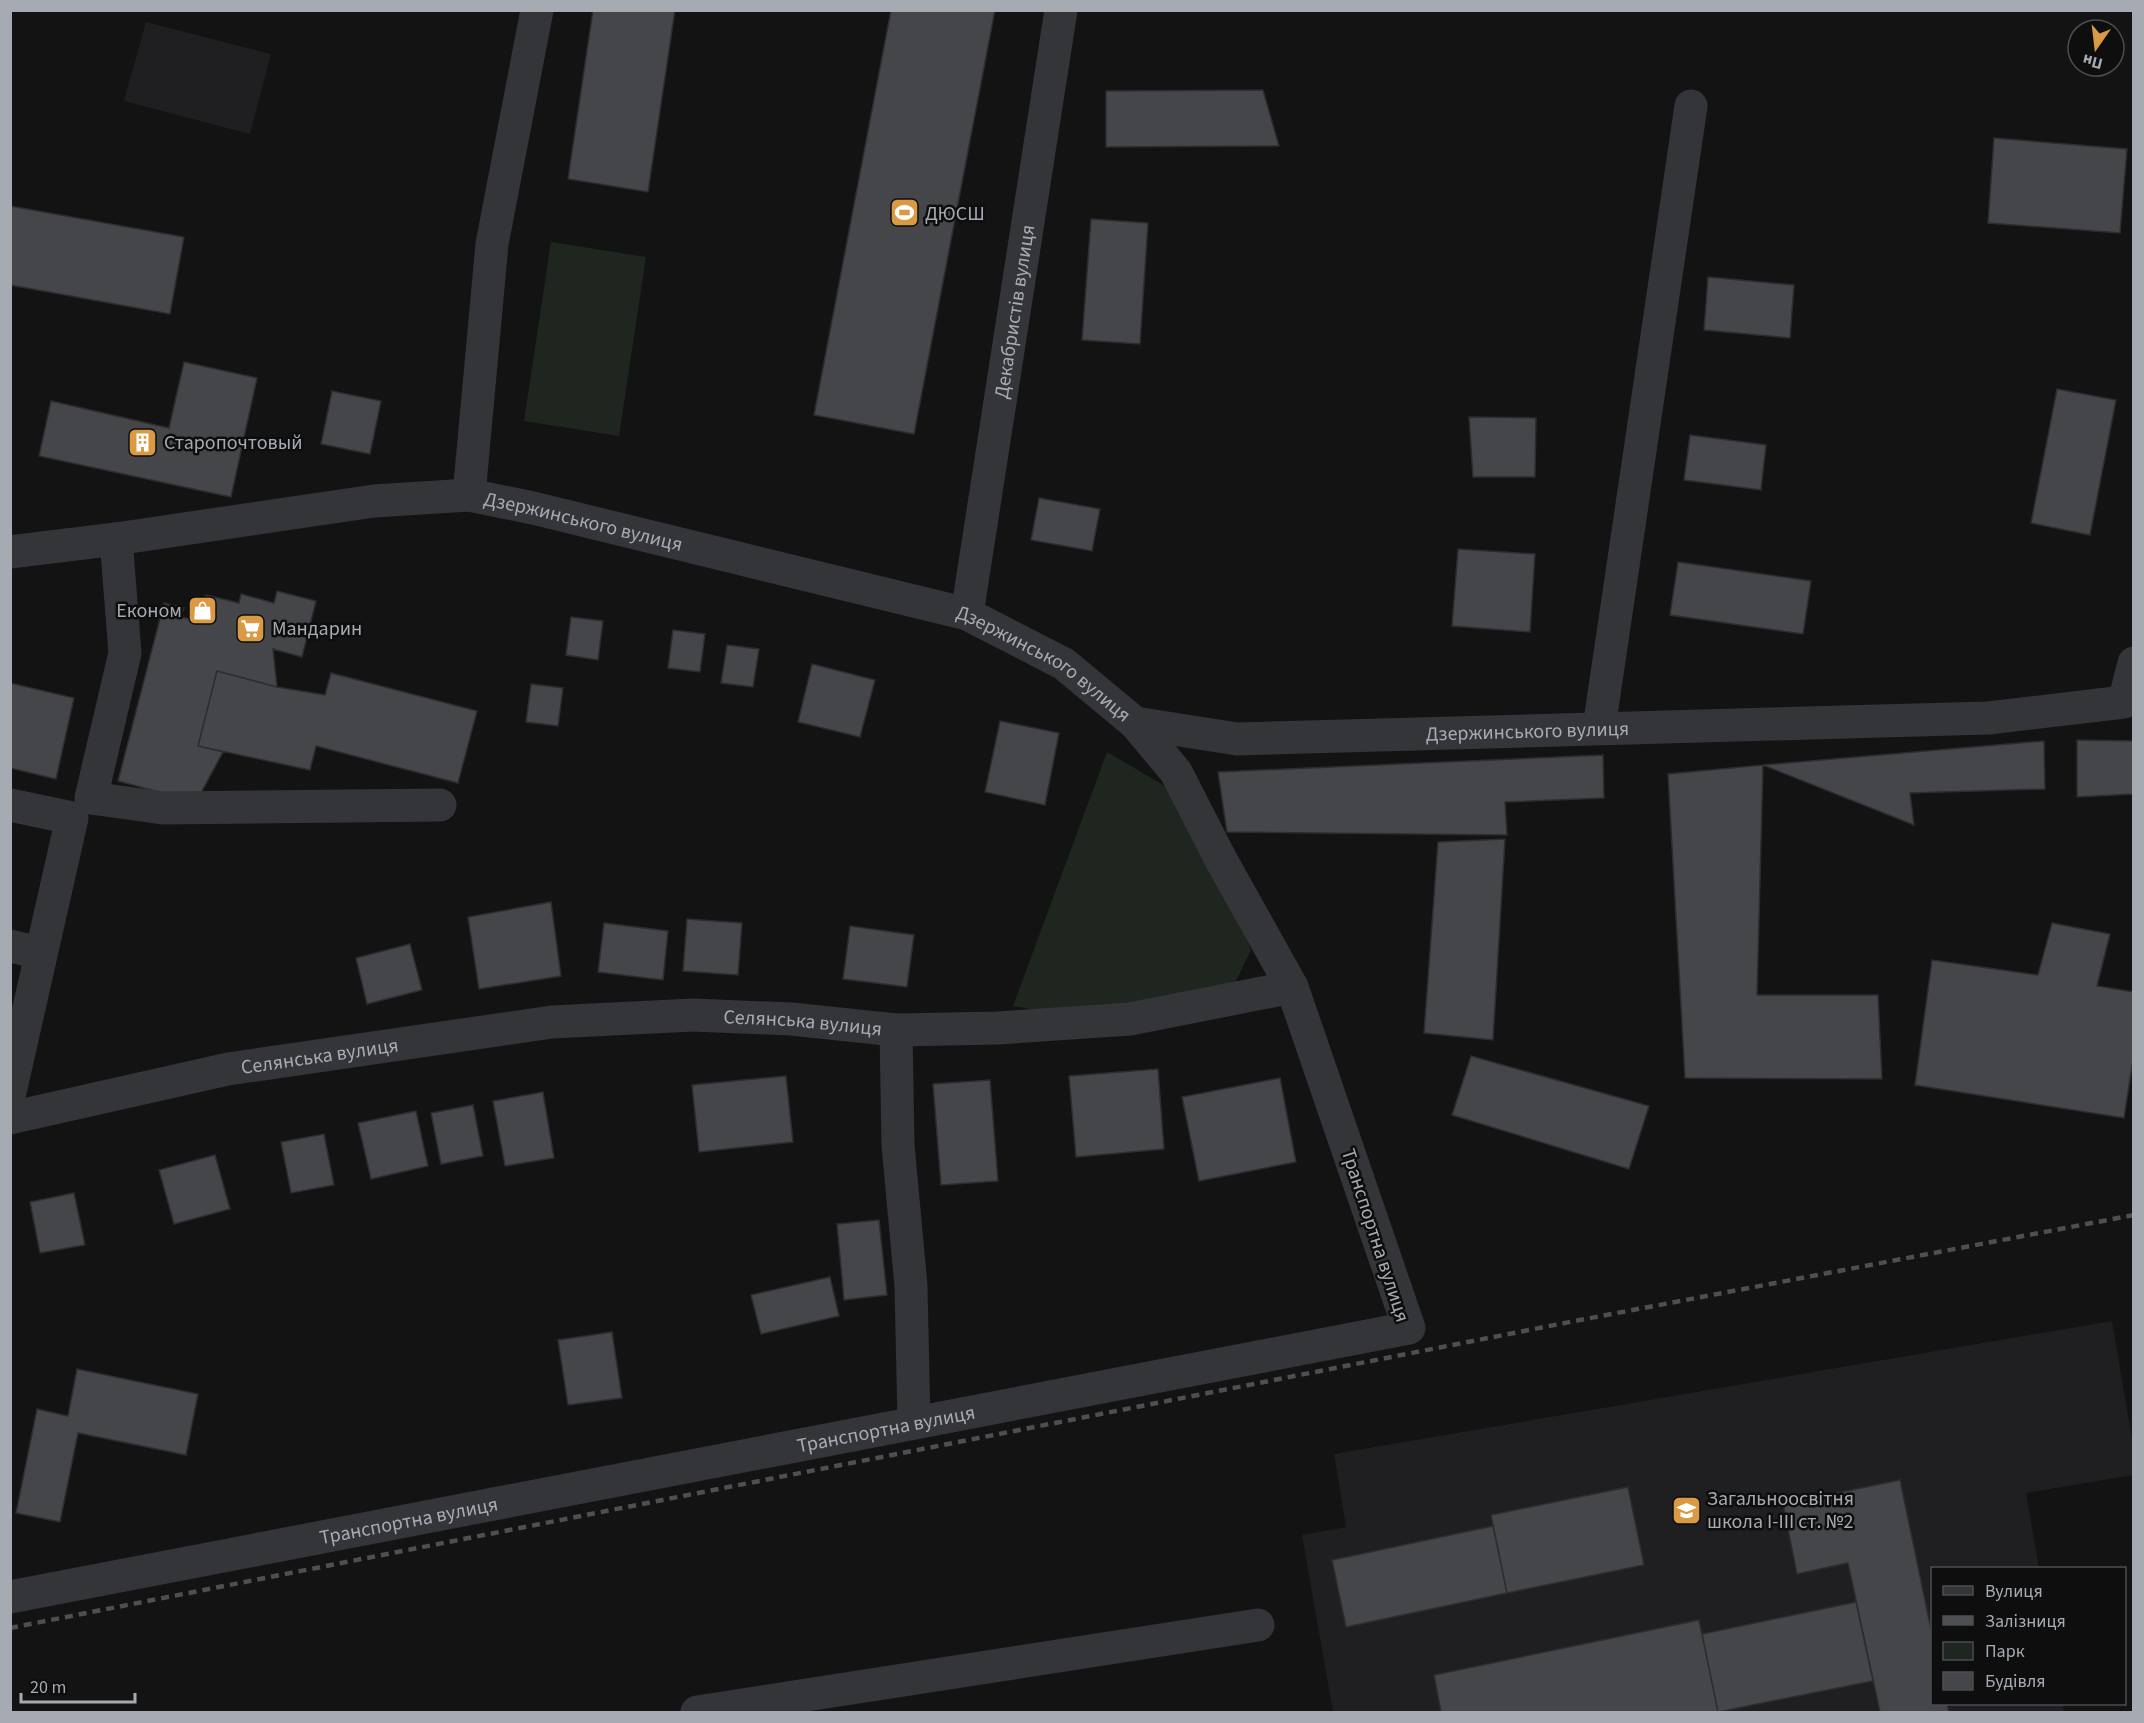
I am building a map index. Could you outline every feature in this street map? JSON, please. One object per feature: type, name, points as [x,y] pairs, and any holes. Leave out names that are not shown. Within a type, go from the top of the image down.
[{"type":"street","points":[[469,495],[492,244],[537,10]]},
{"type":"street","name":"Декабристів вулиця","points":[[967,614],[1060,10]]},
{"type":"street","points":[[1599,728],[1691,106]]},
{"type":"street","name":"Дзержинського вулиця","points":[[10,552],[116,539],[374,501],[469,495],[533,508],[967,614],[1064,664],[1135,723],[1237,739],[1988,718],[2124,702],[2133,663]]},
{"type":"street","points":[[116,539],[125,653],[91,798],[163,808],[440,805]]},
{"type":"street","points":[[1135,723],[1176,772],[1220,858],[1292,987]]},
{"type":"street","points":[[10,805],[72,818],[26,950],[10,1092]]},
{"type":"street","name":"Селянська вулиця","points":[[10,1118],[228,1068],[552,1022],[693,1015],[791,1019],[896,1030],[998,1028],[1130,1019],[1292,987]]},
{"type":"street","name":"Транспортна вулиця","points":[[10,1597],[1409,1328],[1292,987]]},
{"type":"street","points":[[896,1030],[898,1145],[911,1286],[914,1423]]},
{"type":"street","points":[[697,1713],[1258,1624]]},
{"type":"shaded area","points":[[146,22],[271,54],[250,134],[124,101]]},
{"type":"shaded area","name":"Загальноосвітня школа І-ІІІ ст. №2","points":[[2112,1321],[2133,1445],[2133,1475],[2026,1493],[2039,1567],[1931,1567],[1931,1705],[2063,1705],[2064,1712],[1333,1712],[1302,1535],[1346,1527],[1334,1454]]},
{"type":"green space","points":[[551,242],[646,257],[619,436],[524,421]]},
{"type":"green space","points":[[1107,752],[1170,789],[1226,891],[1251,950],[1235,983],[1134,1007],[1058,1014],[1013,1006]]},
{"type":"building","points":[[593,10],[675,10],[648,192],[568,179]]},
{"type":"building","name":"ДЮСШ","points":[[891,10],[995,10],[914,434],[814,415]]},
{"type":"building","points":[[1263,90],[1279,146],[1106,147],[1106,91]]},
{"type":"building","points":[[1994,138],[2127,149],[2120,233],[1988,223]]},
{"type":"building","points":[[10,206],[184,237],[170,314],[10,285]]},
{"type":"building","points":[[1091,219],[1148,223],[1140,344],[1082,340]]},
{"type":"building","points":[[1708,277],[1794,285],[1790,338],[1704,330]]},
{"type":"building","name":"Старопочтовый","points":[[184,362],[257,378],[231,497],[39,456],[51,401],[169,428]]},
{"type":"building","points":[[2057,389],[2116,400],[2090,535],[2031,523]]},
{"type":"building","points":[[332,391],[381,401],[370,454],[321,444]]},
{"type":"building","points":[[1469,417],[1536,418],[1535,477],[1473,477]]},
{"type":"building","points":[[1690,435],[1766,445],[1761,490],[1684,480]]},
{"type":"building","points":[[1039,498],[1100,509],[1092,551],[1031,540]]},
{"type":"building","points":[[1458,549],[1535,554],[1530,632],[1452,626]]},
{"type":"building","points":[[1678,562],[1811,581],[1803,634],[1670,615]]},
{"type":"building","points":[[277,591],[316,601],[302,657],[273,649],[277,687],[217,671],[198,746],[223,752],[196,802],[118,781],[164,603],[184,608],[181,617],[199,621],[206,595],[239,603],[241,594],[274,603]]},
{"type":"building","points":[[571,617],[603,621],[598,660],[566,655]]},
{"type":"building","points":[[673,630],[705,634],[700,672],[668,668]]},
{"type":"building","points":[[727,645],[759,649],[753,687],[721,683]]},
{"type":"building","points":[[812,664],[875,680],[860,737],[798,722]]},
{"type":"building","points":[[217,671],[277,687],[325,695],[331,673],[477,711],[458,783],[316,746],[310,770],[198,746]]},
{"type":"building","points":[[10,683],[74,698],[56,779],[10,768]]},
{"type":"building","points":[[531,684],[563,688],[558,726],[526,722]]},
{"type":"building","points":[[1000,721],[1059,733],[1045,805],[985,792]]},
{"type":"building","points":[[2077,740],[2134,741],[2134,794],[2077,797]]},
{"type":"building","points":[[2044,741],[2045,789],[1910,793],[1914,825],[1763,765]]},
{"type":"building","points":[[1603,755],[1604,798],[1505,802],[1507,835],[1227,832],[1218,772]]},
{"type":"building","points":[[1763,765],[1757,995],[1878,995],[1882,1079],[1685,1078],[1668,774]]},
{"type":"building","points":[[1505,839],[1493,1040],[1424,1033],[1438,842]]},
{"type":"building","points":[[551,902],[561,976],[479,989],[468,917]]},
{"type":"building","points":[[687,919],[742,923],[738,975],[683,971]]},
{"type":"building","points":[[604,923],[668,931],[663,980],[598,972]]},
{"type":"building","points":[[2052,923],[2110,934],[2097,986],[2134,992],[2134,1053],[2124,1118],[1915,1085],[1932,960],[2038,975]]},
{"type":"building","points":[[850,926],[914,935],[907,987],[843,979]]},
{"type":"building","points":[[410,944],[422,990],[367,1004],[356,958]]},
{"type":"building","points":[[1471,1056],[1649,1106],[1629,1169],[1452,1115]]},
{"type":"building","points":[[1158,1069],[1164,1149],[1076,1157],[1069,1076]]},
{"type":"building","points":[[786,1076],[793,1142],[699,1152],[692,1085]]},
{"type":"building","points":[[1280,1078],[1296,1162],[1199,1181],[1182,1097]]},
{"type":"building","points":[[990,1080],[998,1181],[941,1185],[933,1084]]},
{"type":"building","points":[[543,1092],[554,1158],[505,1166],[493,1101]]},
{"type":"building","points":[[473,1105],[483,1156],[441,1164],[431,1113]]},
{"type":"building","points":[[416,1111],[428,1166],[371,1179],[358,1123]]},
{"type":"building","points":[[324,1134],[334,1185],[291,1193],[281,1142]]},
{"type":"building","points":[[215,1155],[230,1209],[174,1224],[159,1170]]},
{"type":"building","points":[[74,1193],[85,1245],[40,1253],[30,1202]]},
{"type":"building","points":[[879,1220],[887,1295],[844,1300],[837,1224]]},
{"type":"building","points":[[830,1277],[839,1316],[761,1334],[751,1295]]},
{"type":"building","points":[[612,1332],[622,1398],[568,1405],[558,1340]]},
{"type":"building","points":[[77,1369],[198,1394],[186,1455],[78,1433],[60,1522],[16,1513],[37,1409],[68,1416]]},
{"type":"building","points":[[1900,1480],[1931,1629],[1931,1705],[1947,1705],[1949,1712],[1880,1712],[1848,1563],[1797,1574],[1783,1504]]},
{"type":"building","points":[[1628,1487],[1644,1565],[1507,1593],[1491,1515]]},
{"type":"building","points":[[1493,1526],[1507,1593],[1346,1627],[1332,1560]]},
{"type":"building","points":[[1856,1602],[1873,1681],[1718,1712],[1702,1634]]},
{"type":"building","points":[[1699,1620],[1718,1712],[1441,1712],[1434,1675]]},
{"type":"railway","points":[[10,1628],[1580,1320],[2134,1215]]},
{"type":"place","name":"ДЮСШ","points":[[904,213]]},
{"type":"place","name":"Старопочтовый","points":[[143,442]]},
{"type":"place","name":"Економ","points":[[203,610]]},
{"type":"place","name":"Мандарин","points":[[251,628]]},
{"type":"place","name":"Загальноосвітня школа І-ІІІ ст. №2","points":[[1686,1510]]}]
